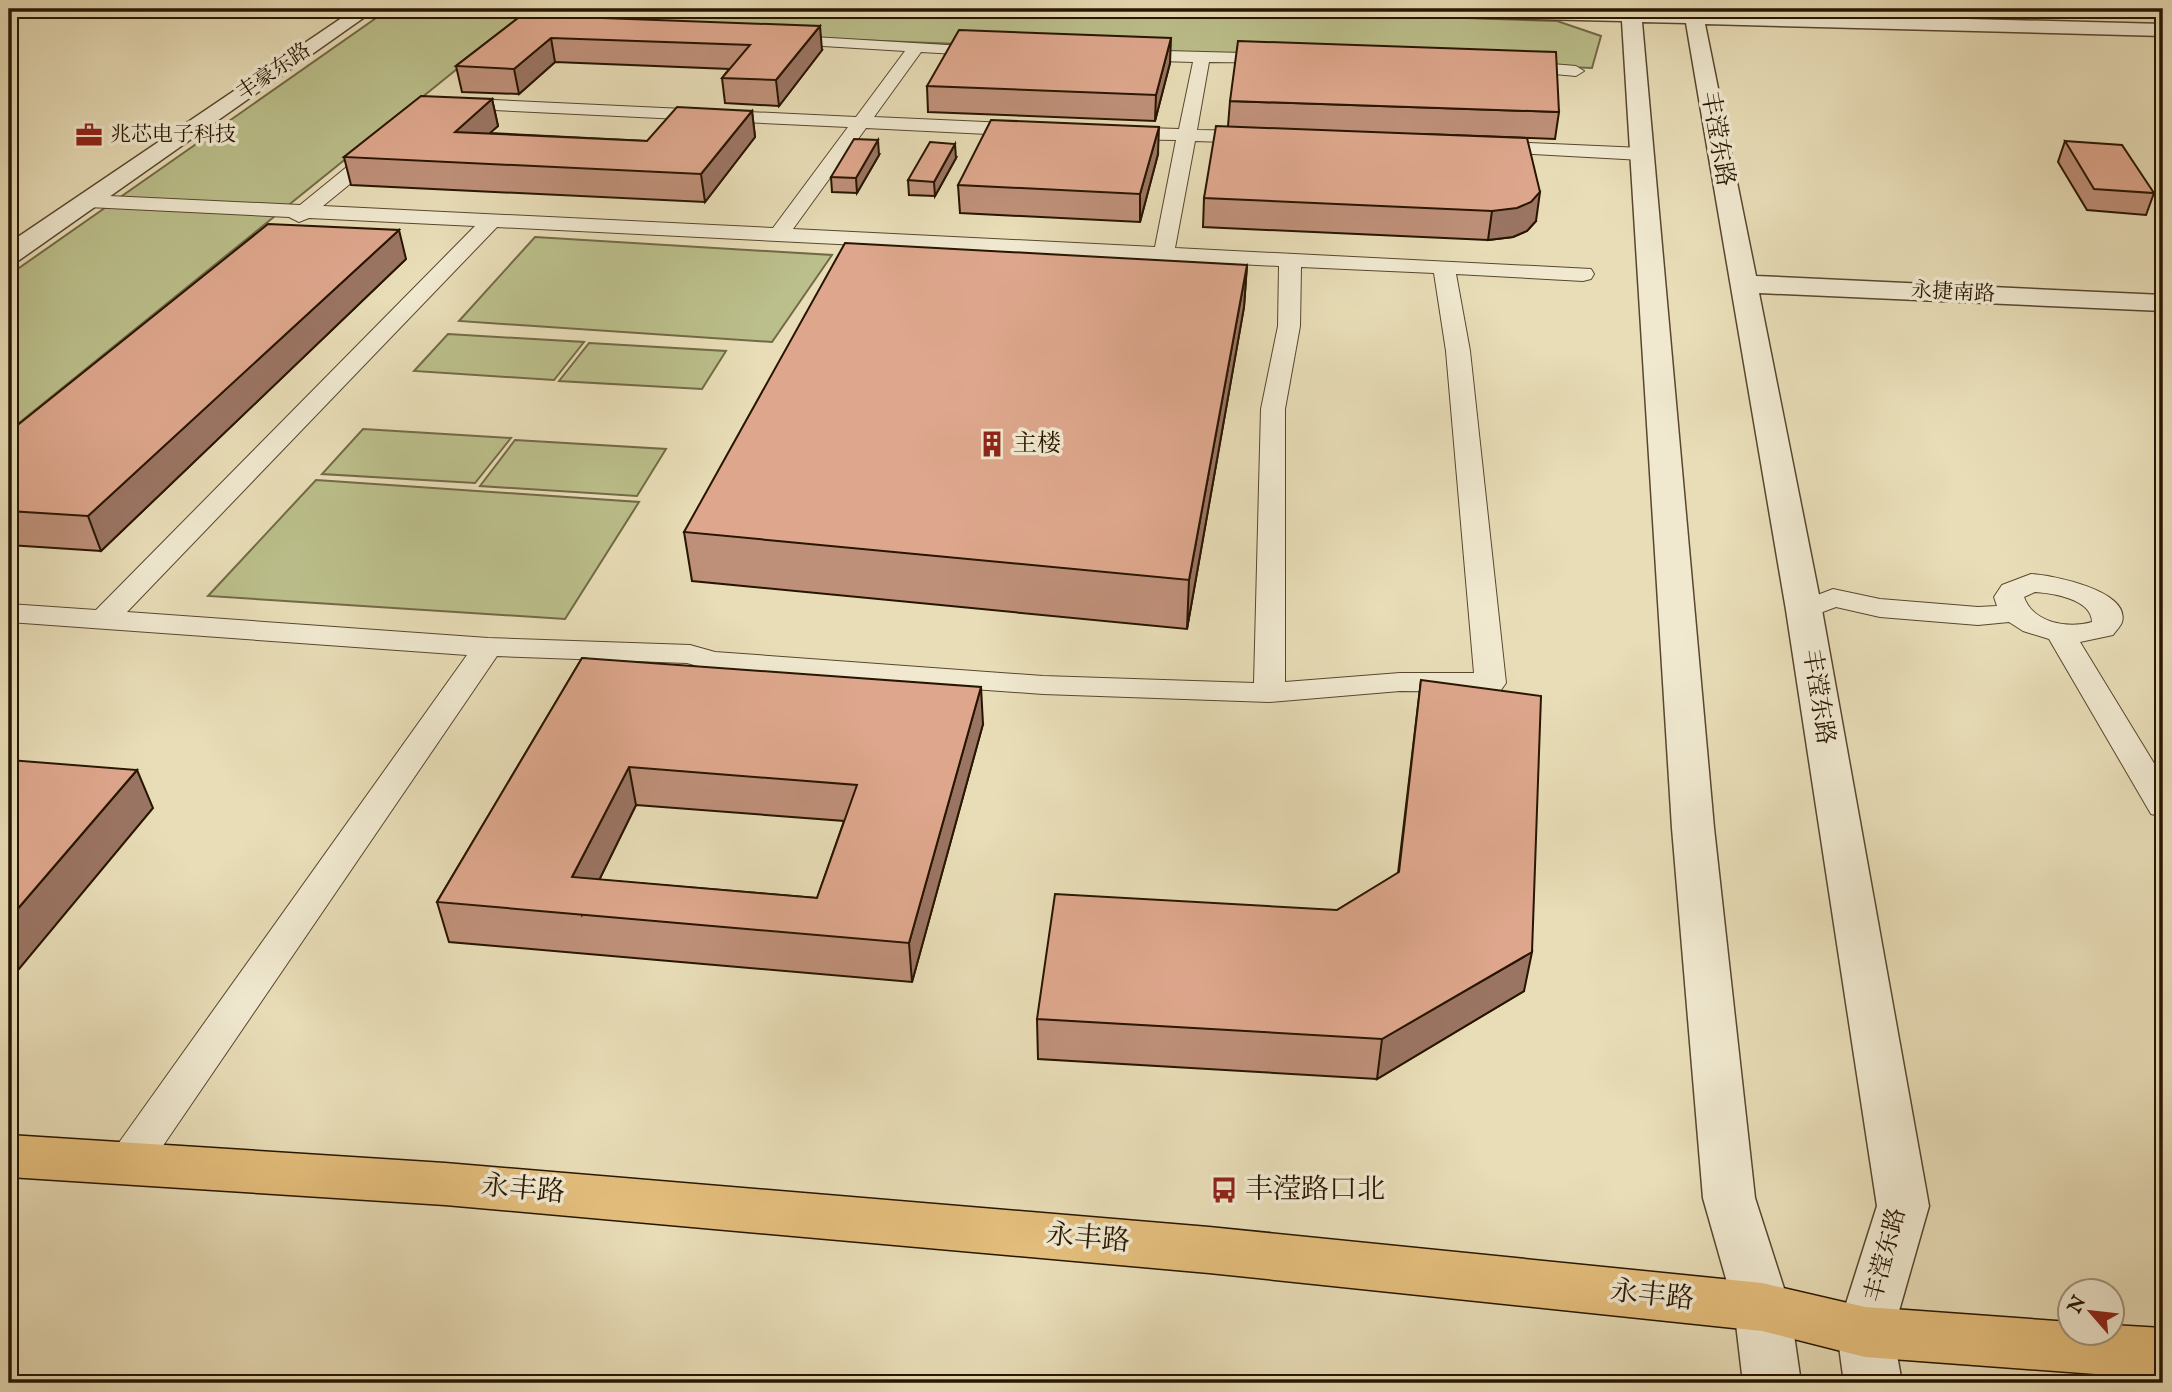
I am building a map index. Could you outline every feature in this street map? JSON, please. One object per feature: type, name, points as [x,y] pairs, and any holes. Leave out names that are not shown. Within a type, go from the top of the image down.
[{"type":"main road","name":"永丰路","points":[[9,1156],[446,1184],[1209,1250],[1762,1307],[1869,1357],[2163,1354]]},
{"type":"street","name":"丰豪东路","points":[[134,143],[338,9]]},
{"type":"street","name":"丰豪东路","points":[[9,255],[367,9]]},
{"type":"street","points":[[1368,9],[1694,12],[2163,30]]},
{"type":"street","points":[[1633,11],[1693,828],[1729,1199],[1762,1307],[1772,1383]]},
{"type":"street","name":"丰滢东路","points":[[1694,12],[1804,610],[1903,1206],[1869,1357]]},
{"type":"street","points":[[759,38],[915,49],[1011,52]]},
{"type":"street","points":[[779,234],[864,123],[915,49]]},
{"type":"street","points":[[1107,54],[1296,60]]},
{"type":"street","points":[[1164,253],[1202,57]]},
{"type":"street","points":[[1497,65],[1576,71]]},
{"type":"street","points":[[461,83],[431,107],[1042,130]]},
{"type":"street","points":[[1096,132],[1269,138]]},
{"type":"street","points":[[282,230],[396,136]]},
{"type":"street","points":[[1461,146],[1642,154]]},
{"type":"street","points":[[88,201],[1583,274]]},
{"type":"street","points":[[102,621],[490,222]]},
{"type":"street","points":[[1269,693],[1273,409],[1289,326],[1290,259]]},
{"type":"street","points":[[9,613],[488,647],[690,654],[712,660],[1043,685],[1269,693],[1400,682],[1490,683],[1458,351],[1444,267]]},
{"type":"street","name":"永捷南路","points":[[1744,284],[2163,303]]},
{"type":"street","points":[[2039,583],[2076,590],[2095,601],[2107,614],[2107,622],[2102,629],[2077,635],[2060,633],[2043,628],[2016,613],[2010,605],[2012,591],[2020,586],[2039,583]]},
{"type":"street","points":[[1804,610],[1833,598],[1880,608],[1978,616],[2016,613]]},
{"type":"street","points":[[2060,633],[2163,806]]},
{"type":"street","points":[[128,1163],[488,647]]},
{"type":"green space","points":[[389,9],[1194,9],[1557,21],[1601,36],[1592,68],[509,27],[9,431],[9,275]]},
{"type":"green space","points":[[535,237],[832,255],[772,342],[459,321]]},
{"type":"green space","points":[[448,334],[584,342],[554,380],[414,371]]},
{"type":"green space","points":[[589,343],[726,351],[702,389],[559,381]]},
{"type":"green space","points":[[363,429],[511,438],[475,483],[322,474]]},
{"type":"green space","points":[[515,440],[666,449],[637,496],[480,486]]},
{"type":"green space","points":[[316,480],[639,502],[565,619],[208,596]]},
{"type":"building","points":[[522,15],[820,26],[776,80],[722,78],[750,45],[551,38],[514,69],[456,66]]},
{"type":"building","points":[[959,30],[1171,38],[1156,95],[927,86]]},
{"type":"building","points":[[1238,41],[1556,52],[1559,112],[1230,101]]},
{"type":"building","points":[[421,96],[492,99],[455,132],[647,141],[677,107],[752,111],[701,174],[344,157]]},
{"type":"building","points":[[991,120],[1159,127],[1140,194],[958,185]]},
{"type":"building","points":[[1216,126],[1527,138],[1540,192],[1531,202],[1517,208],[1492,211],[1204,198]]},
{"type":"building","points":[[854,139],[878,140],[856,178],[831,177]]},
{"type":"building","points":[[2065,141],[2122,145],[2154,193],[2094,189]]},
{"type":"building","points":[[930,142],[955,144],[934,182],[908,180]]},
{"type":"building","points":[[268,224],[399,230],[88,516],[9,511],[9,432]]},
{"type":"building","name":"主楼","points":[[845,243],[1247,265],[1189,580],[684,532]]},
{"type":"building","points":[[582,658],[981,687],[909,943],[437,902]],"holes":[[[629,767],[857,785],[817,898],[572,877]]]},
{"type":"building","points":[[1421,680],[1541,696],[1532,952],[1382,1039],[1037,1019],[1055,894],[1337,910],[1399,872]]},
{"type":"building","points":[[9,760],[137,770],[9,919]]},
{"type":"place","name":"兆芯电子科技","points":[[89,135]]},
{"type":"place","name":"主楼","points":[[992,444]]},
{"type":"place","name":"丰滢路口北","points":[[1224,1190]]}]
